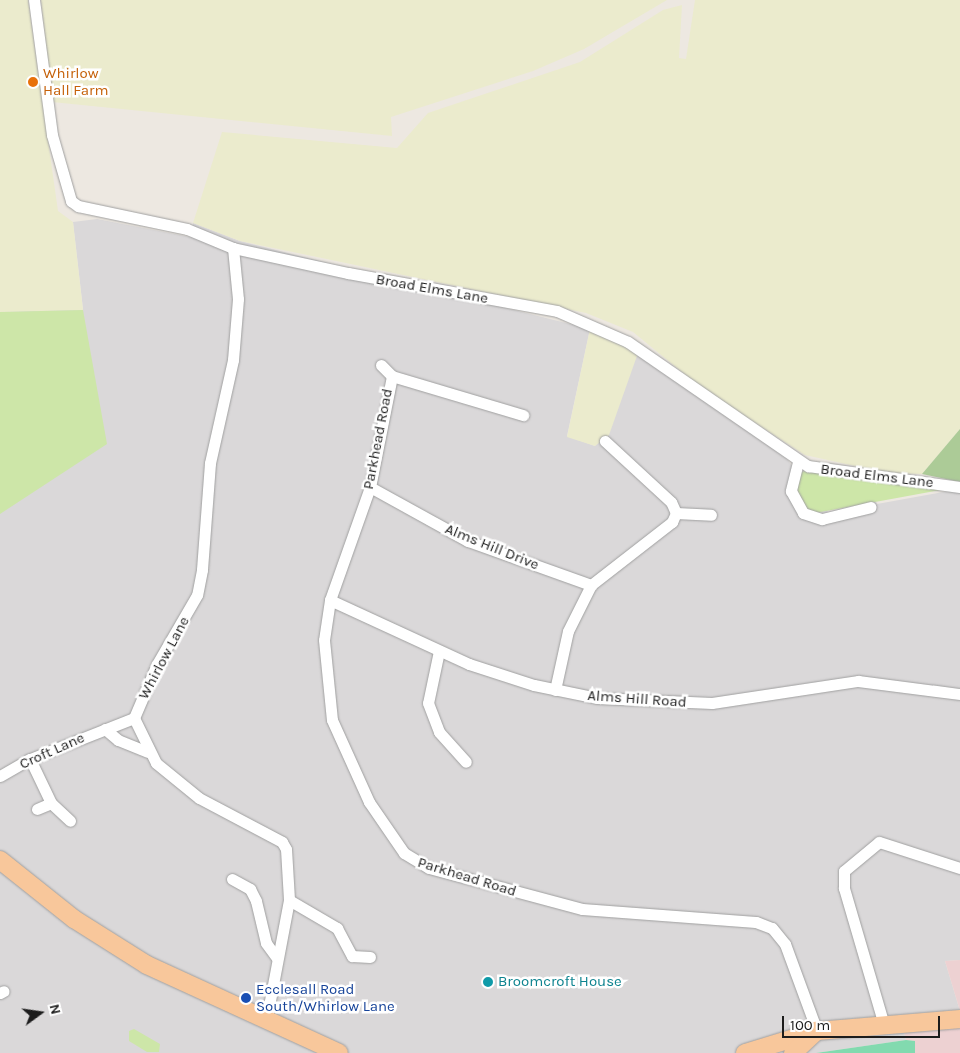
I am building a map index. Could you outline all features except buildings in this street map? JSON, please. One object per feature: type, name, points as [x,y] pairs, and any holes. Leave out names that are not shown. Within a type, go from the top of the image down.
[{"type":"main road","points":[[0,860],[74,919],[147,965],[266,1022],[339,1053]]},
{"type":"main road","points":[[744,1053],[817,1031],[960,1019]]},
{"type":"main road","points":[[792,1053],[817,1031]]},
{"type":"street","name":"Broad Elms Lane","points":[[34,0],[52,135],[71,201],[104,214],[187,229],[233,248],[397,284],[557,311],[585,321],[641,350],[726,412],[791,451],[798,462],[822,470],[960,487]]},
{"type":"street","name":"Whirlow Lane","points":[[233,248],[238,299],[233,360],[210,462],[202,570],[197,595],[157,664],[134,718],[148,752],[199,798],[282,842],[290,866],[289,900],[266,1022]]},
{"type":"street","name":"Parkhead Road","points":[[381,365],[392,376],[523,415]]},
{"type":"street","name":"Parkhead Road","points":[[392,376],[370,487],[330,600],[324,657],[332,720],[369,802],[411,860],[465,879],[582,909],[765,925],[779,933],[785,944],[817,1031]]},
{"type":"street","points":[[555,690],[568,631],[591,585],[672,522],[676,513],[671,502],[605,441]]},
{"type":"street","points":[[798,462],[791,491],[803,513],[822,520],[871,507]]},
{"type":"street","name":"Alms Hill Drive","points":[[370,487],[468,541],[591,585]]},
{"type":"street","points":[[676,513],[711,515]]},
{"type":"street","name":"Alms Hill Road","points":[[330,600],[438,651],[555,690],[674,704],[712,703],[839,682],[908,684],[960,694]]},
{"type":"street","points":[[438,651],[428,703],[439,732],[466,762]]},
{"type":"street","name":"Croft Lane","points":[[0,776],[30,759],[134,718]]},
{"type":"street","points":[[105,729],[118,740],[148,752]]},
{"type":"street","points":[[30,759],[52,803],[70,821]]},
{"type":"street","points":[[37,809],[52,803]]},
{"type":"street","points":[[884,1025],[844,888],[844,871],[879,842],[960,868]]},
{"type":"street","points":[[232,879],[250,889],[256,901],[266,943],[277,958]]},
{"type":"street","points":[[289,900],[337,928],[352,956],[370,957]]},
{"type":"shaded area","points":[[97,219],[190,237],[193,223],[240,241],[590,329],[567,436],[595,446],[638,353],[786,458],[828,512],[875,500],[877,504],[960,489],[960,960],[945,961],[960,1011],[902,1024],[906,1040],[816,1053],[0,1053],[0,312],[83,309],[73,222]]},
{"type":"shaded area","points":[[960,960],[960,1011],[945,961]]},
{"type":"shaded area","points":[[960,1019],[960,1053],[915,1053],[915,1041],[906,1040],[902,1024]]},
{"type":"green space","points":[[0,0],[28,0],[58,211],[73,222],[83,310],[0,312]]},
{"type":"green space","points":[[41,0],[667,0],[584,49],[533,71],[391,117],[392,136],[52,102]]},
{"type":"green space","points":[[695,0],[960,0],[960,429],[922,474],[887,473],[805,455],[704,390],[633,332],[586,313],[240,241],[193,223],[222,132],[397,148],[428,113],[580,62],[663,10],[682,5],[679,58],[686,59]]},
{"type":"green space","points":[[83,310],[107,444],[0,514],[0,312]]},
{"type":"green space","points":[[590,329],[638,353],[609,435],[595,446],[567,437]]},
{"type":"green space","points":[[960,429],[960,482],[922,474]]},
{"type":"green space","points":[[807,470],[946,489],[815,513],[803,508],[795,495],[800,473]]},
{"type":"green space","points":[[134,1029],[160,1044],[159,1052],[147,1052],[129,1041],[129,1031]]},
{"type":"green space","points":[[906,1040],[915,1041],[915,1053],[816,1053]]},
{"type":"place","name":"Whirlow Hall Farm","points":[[33,82]]},
{"type":"place","name":"Broomcroft House","points":[[488,982]]},
{"type":"place","name":"Ecclesall Road South/Whirlow Lane","points":[[246,998]]}]
